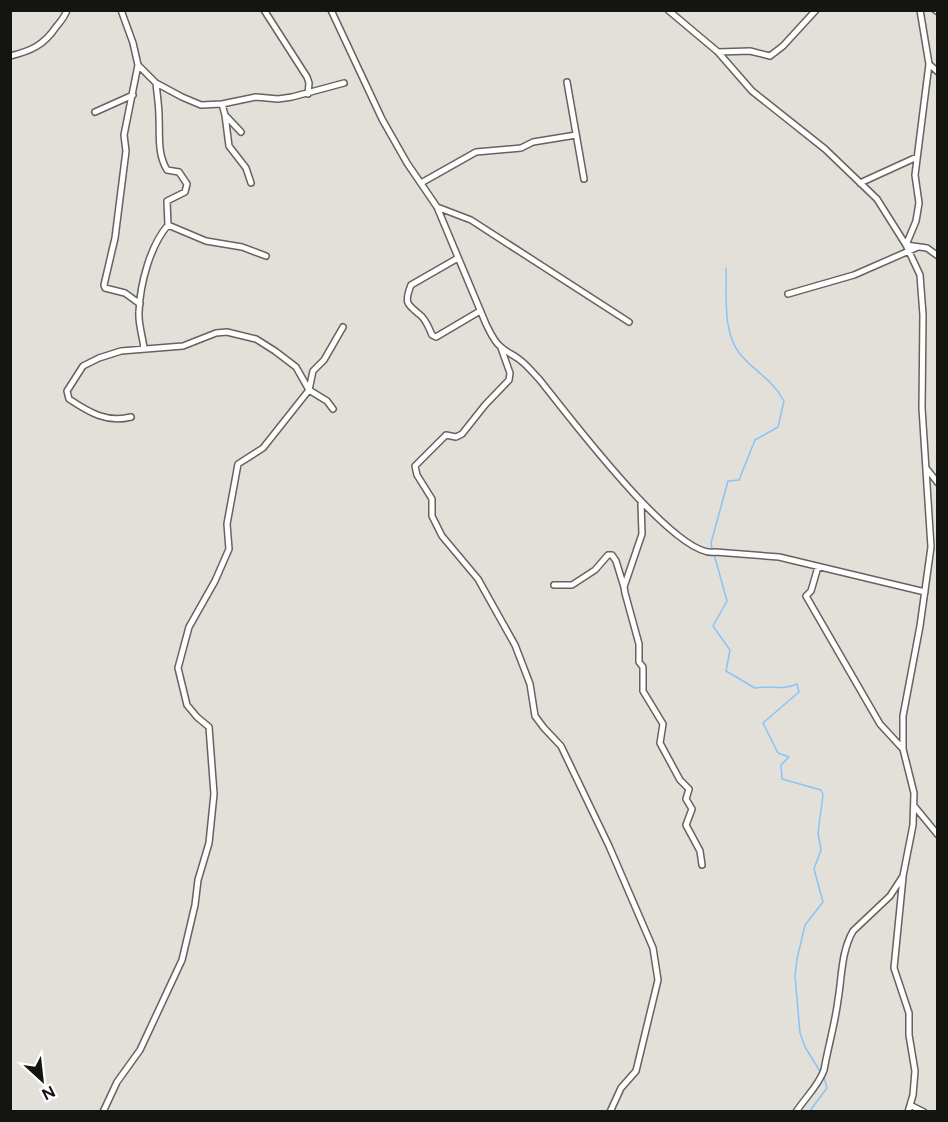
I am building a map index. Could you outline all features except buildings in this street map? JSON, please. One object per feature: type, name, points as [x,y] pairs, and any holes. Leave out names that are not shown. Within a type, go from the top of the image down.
[{"type":"street","points":[[10,56],[41,45],[67,10]]},
{"type":"street","points":[[121,10],[133,43],[138,66],[124,135],[126,151],[115,238],[104,285],[105,288],[125,293],[140,304]]},
{"type":"street","points":[[264,10],[307,76],[308,94]]},
{"type":"street","points":[[331,10],[382,119],[437,207],[480,311],[501,348],[510,373],[509,380],[462,434],[456,437],[446,435],[415,466],[417,475],[432,499],[432,516],[442,536],[478,579],[515,645],[528,677],[535,716],[561,747],[609,846],[652,948],[658,980],[639,1062],[636,1071],[621,1088],[610,1112]]},
{"type":"street","points":[[668,10],[718,52],[752,91],[825,149],[877,199],[906,245],[920,275],[923,315],[922,408],[931,547],[903,716],[903,748],[914,793],[915,807],[903,876],[894,968],[909,1013],[909,1035],[915,1071],[909,1108],[924,1112]]},
{"type":"street","points":[[718,52],[750,51],[770,56],[783,46],[816,10]]},
{"type":"street","points":[[906,245],[916,221],[919,203],[915,176],[929,64],[920,10]]},
{"type":"street","points":[[929,64],[938,72]]},
{"type":"street","points":[[138,66],[156,83],[182,98],[201,105],[222,104],[256,97],[278,99],[308,94],[345,83]]},
{"type":"street","points":[[567,82],[585,179]]},
{"type":"street","points":[[144,349],[139,313],[146,274],[154,246],[168,225],[167,201],[185,192],[187,184],[179,172],[167,170],[161,158],[156,83]]},
{"type":"street","points":[[95,112],[133,95]]},
{"type":"street","points":[[222,104],[229,146],[246,168],[251,183]]},
{"type":"street","points":[[225,115],[241,132]]},
{"type":"street","points":[[421,183],[476,152],[521,148],[533,142],[576,135]]},
{"type":"street","points":[[860,183],[917,157]]},
{"type":"street","points":[[437,207],[471,220],[629,322]]},
{"type":"street","points":[[168,225],[206,241],[242,247],[266,256]]},
{"type":"street","points":[[906,245],[927,249],[938,248]]},
{"type":"street","points":[[788,294],[854,275],[918,247]]},
{"type":"street","points":[[927,249],[938,256]]},
{"type":"street","points":[[458,258],[411,285],[407,301],[411,310],[420,315],[435,337],[480,311]]},
{"type":"street","points":[[102,1112],[117,1082],[140,1050],[182,960],[195,905],[198,880],[209,843],[214,794],[209,727],[187,705],[178,669],[189,627],[230,549],[227,524],[238,464],[263,448],[309,390],[313,371],[324,360],[343,327]]},
{"type":"street","points":[[131,417],[118,420],[108,419],[69,399],[67,391],[77,373],[87,364],[112,353],[183,346],[216,333],[227,332],[256,339],[275,351],[296,367],[309,390],[327,401],[333,409]]},
{"type":"street","points":[[501,348],[521,360],[641,503],[685,541],[712,552],[779,557],[925,592]]},
{"type":"street","points":[[926,468],[938,483]]},
{"type":"street","points":[[624,587],[642,534],[641,503]]},
{"type":"street","points":[[554,585],[572,585],[595,570],[608,555],[612,555],[616,561],[639,644],[639,662],[643,667],[643,691],[663,724],[660,743],[680,780],[689,789],[686,799],[692,809],[686,825],[700,851],[702,865]]},
{"type":"street","points":[[818,567],[811,591],[806,596],[880,724],[903,748]]},
{"type":"street","points":[[915,807],[938,835]]},
{"type":"street","points":[[796,1112],[807,1095],[821,1081],[849,938],[853,931],[890,896],[903,876]]},
{"type":"waterway","points":[[712,549],[711,543],[728,481],[739,480],[755,440],[778,427],[784,401],[775,387],[740,354],[734,345],[728,324],[726,268]]},
{"type":"waterway","points":[[714,554],[727,601],[713,626],[730,650],[726,671],[755,688],[786,687],[797,684],[799,692],[763,723],[778,753],[789,757],[781,765],[782,779],[821,790],[823,795],[818,833],[821,850],[814,869],[823,902],[805,925],[795,976],[800,1033],[805,1047],[821,1073]]},
{"type":"waterway","points":[[809,1112],[827,1088],[824,1077]]}]
